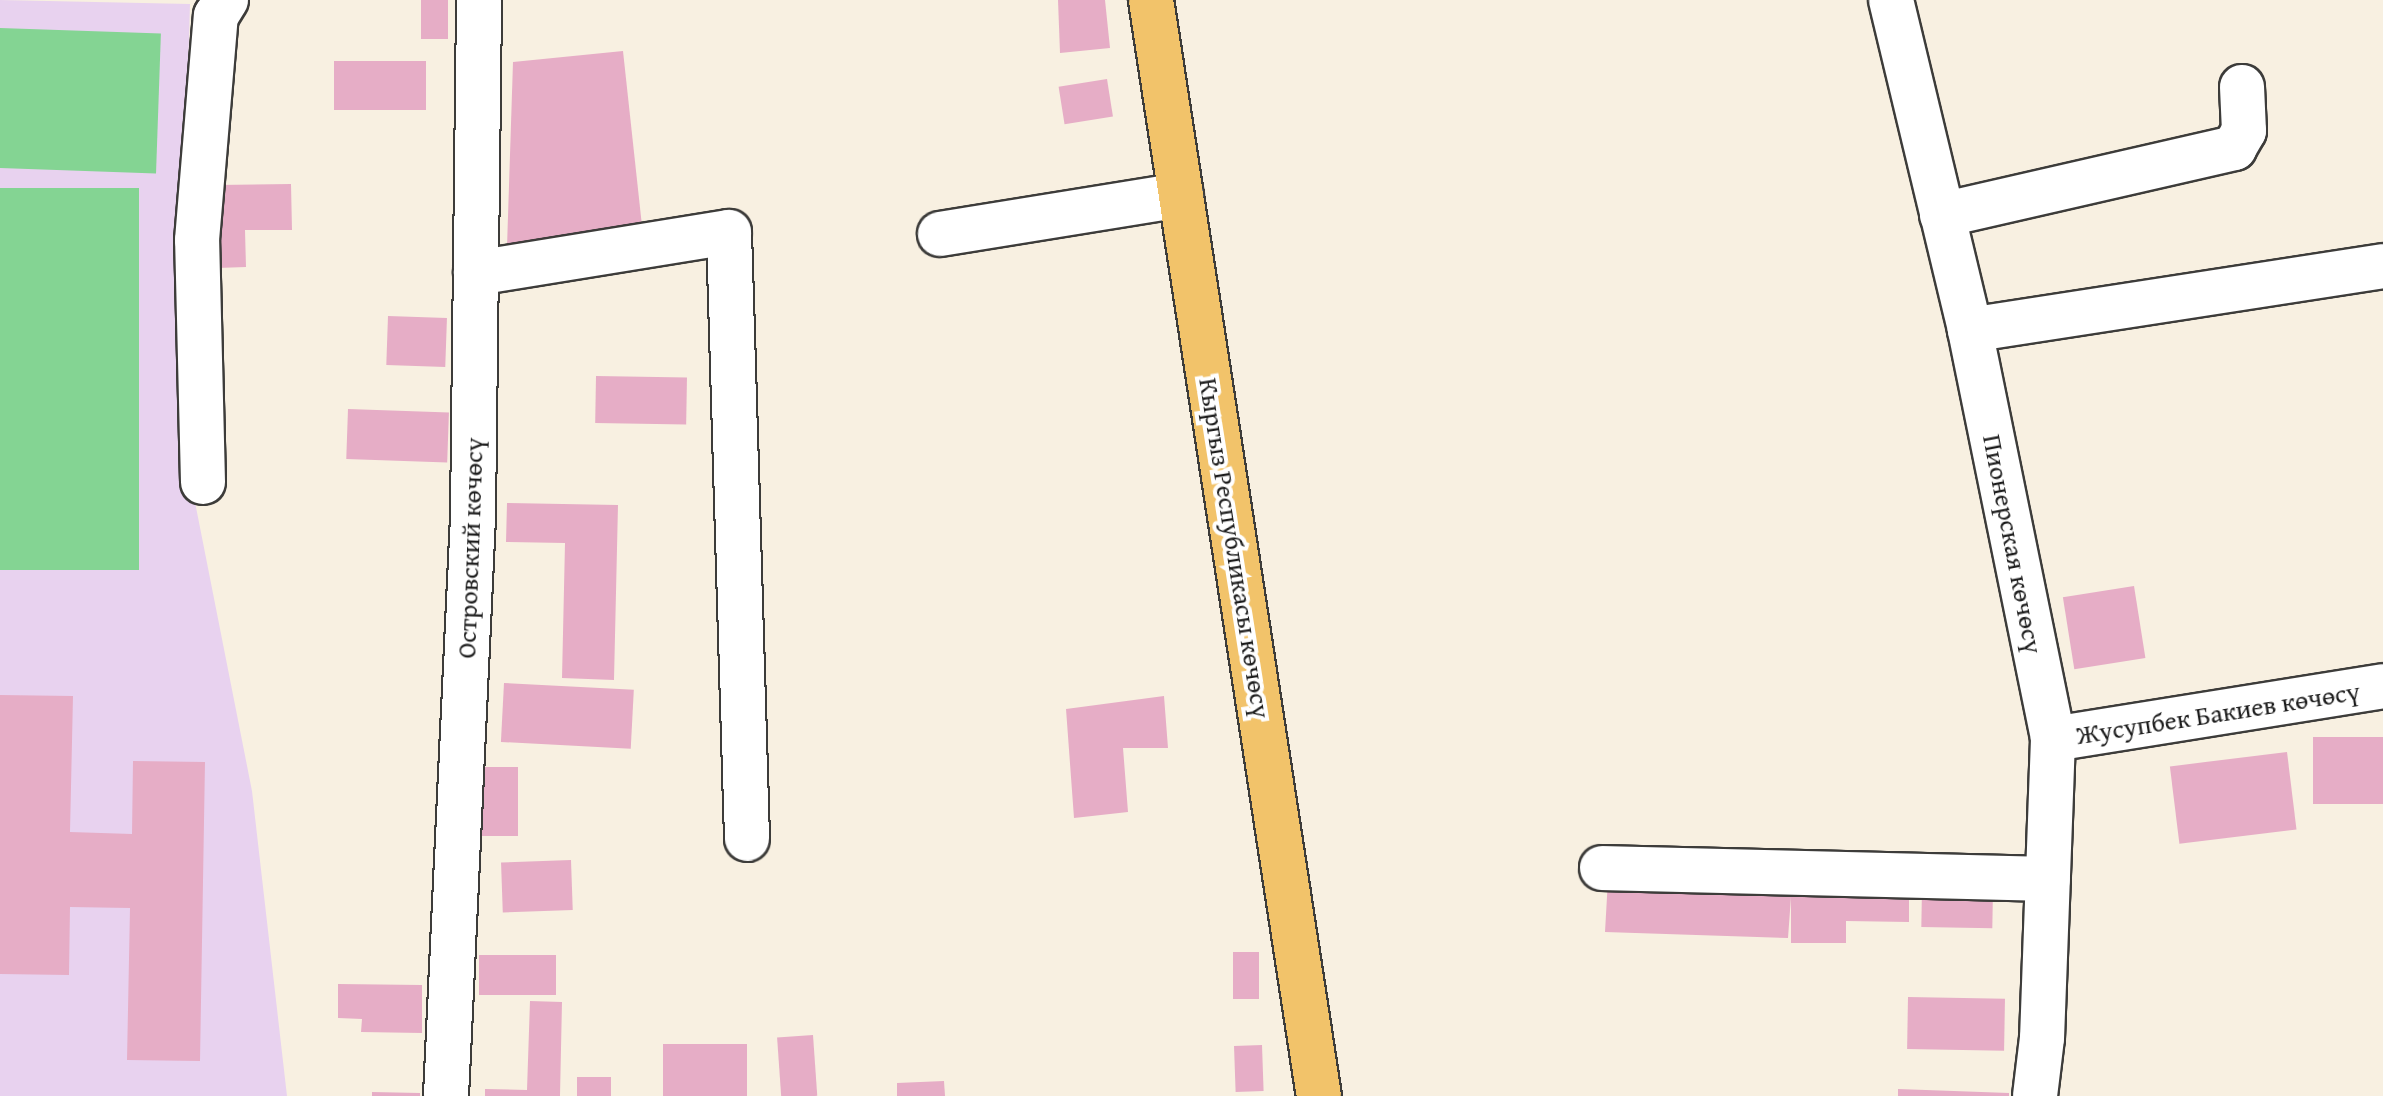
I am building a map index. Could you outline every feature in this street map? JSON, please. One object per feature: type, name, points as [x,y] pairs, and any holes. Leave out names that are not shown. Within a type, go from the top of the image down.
[{"type":"main road","name":"Кыргыз Республикасы көчөсү","points":[[1151,0],[1319,1096]]},
{"type":"street","points":[[203,482],[197,240],[216,16],[226,0]]},
{"type":"street","name":"Островский көчөсү","points":[[446,1096],[473,516],[479,0]]},
{"type":"street","name":"Пионерская көчөсү","points":[[1891,0],[1970,330],[2053,739],[2035,1096]]},
{"type":"street","points":[[1942,215],[2234,148],[2244,131],[2242,87]]},
{"type":"street","points":[[940,234],[1181,195]]},
{"type":"street","points":[[476,273],[729,232],[747,839]]},
{"type":"street","points":[[1970,330],[2383,266]]},
{"type":"street","name":"Жусупбек Бакиев көчөсү","points":[[2053,739],[2383,686]]},
{"type":"street","points":[[1602,868],[2048,879]]},
{"type":"shaded area","points":[[0,0],[190,4],[178,416],[252,791],[287,1096],[0,1096]]},
{"type":"green space","points":[[0,28],[161,34],[156,174],[0,168]]},
{"type":"green space","points":[[0,188],[139,188],[139,570],[0,570]]},
{"type":"building","points":[[421,0],[448,0],[448,39],[421,39]]},
{"type":"building","points":[[1058,0],[1105,0],[1110,48],[1060,53]]},
{"type":"building","points":[[623,51],[642,226],[507,247],[513,62]]},
{"type":"building","points":[[334,61],[426,61],[426,110],[334,110]]},
{"type":"building","points":[[1107,79],[1113,117],[1065,124],[1059,87]]},
{"type":"building","points":[[291,184],[292,230],[245,230],[246,267],[217,268],[216,185]]},
{"type":"building","points":[[388,316],[447,318],[445,367],[386,365]]},
{"type":"building","points":[[596,376],[687,378],[686,425],[595,423]]},
{"type":"building","points":[[348,409],[449,413],[447,462],[346,459]]},
{"type":"building","points":[[507,503],[618,505],[614,680],[562,678],[565,543],[506,542]]},
{"type":"building","points":[[2134,586],[2145,658],[2074,669],[2063,597]]},
{"type":"building","points":[[504,683],[634,690],[631,749],[501,742]]},
{"type":"building","points":[[0,695],[73,696],[70,832],[132,834],[133,761],[205,762],[200,1061],[127,1060],[130,908],[70,907],[69,975],[0,974]]},
{"type":"building","points":[[1164,696],[1168,748],[1123,748],[1128,812],[1074,818],[1066,709]]},
{"type":"building","points":[[2313,737],[2383,737],[2383,804],[2313,804]]},
{"type":"building","points":[[2287,752],[2297,829],[2179,844],[2170,766]]},
{"type":"building","points":[[480,767],[518,767],[518,836],[480,836]]},
{"type":"building","points":[[571,860],[573,910],[503,912],[501,862]]},
{"type":"building","points":[[1608,879],[1909,888],[1909,922],[1846,921],[1846,943],[1791,943],[1791,897],[1788,938],[1605,932]]},
{"type":"building","points":[[1922,888],[1993,889],[1992,928],[1921,927]]},
{"type":"building","points":[[1233,952],[1259,952],[1259,999],[1233,999]]},
{"type":"building","points":[[479,955],[556,955],[556,995],[479,995]]},
{"type":"building","points":[[338,984],[422,985],[422,1033],[361,1032],[362,1019],[338,1018]]},
{"type":"building","points":[[1908,997],[2005,999],[2004,1051],[1907,1049]]},
{"type":"building","points":[[530,1001],[562,1002],[560,1096],[485,1096],[485,1089],[527,1090]]},
{"type":"building","points":[[813,1035],[817,1096],[781,1096],[777,1038]]},
{"type":"building","points":[[663,1044],[747,1044],[747,1096],[663,1096]]},
{"type":"building","points":[[1262,1045],[1264,1091],[1236,1092],[1234,1046]]},
{"type":"building","points":[[577,1077],[611,1077],[611,1096],[577,1096]]},
{"type":"building","points":[[944,1081],[945,1096],[897,1096],[897,1083]]},
{"type":"building","points":[[1898,1089],[2009,1093],[2009,1096],[1898,1096]]},
{"type":"building","points":[[372,1092],[420,1093],[420,1096],[372,1096]]}]
